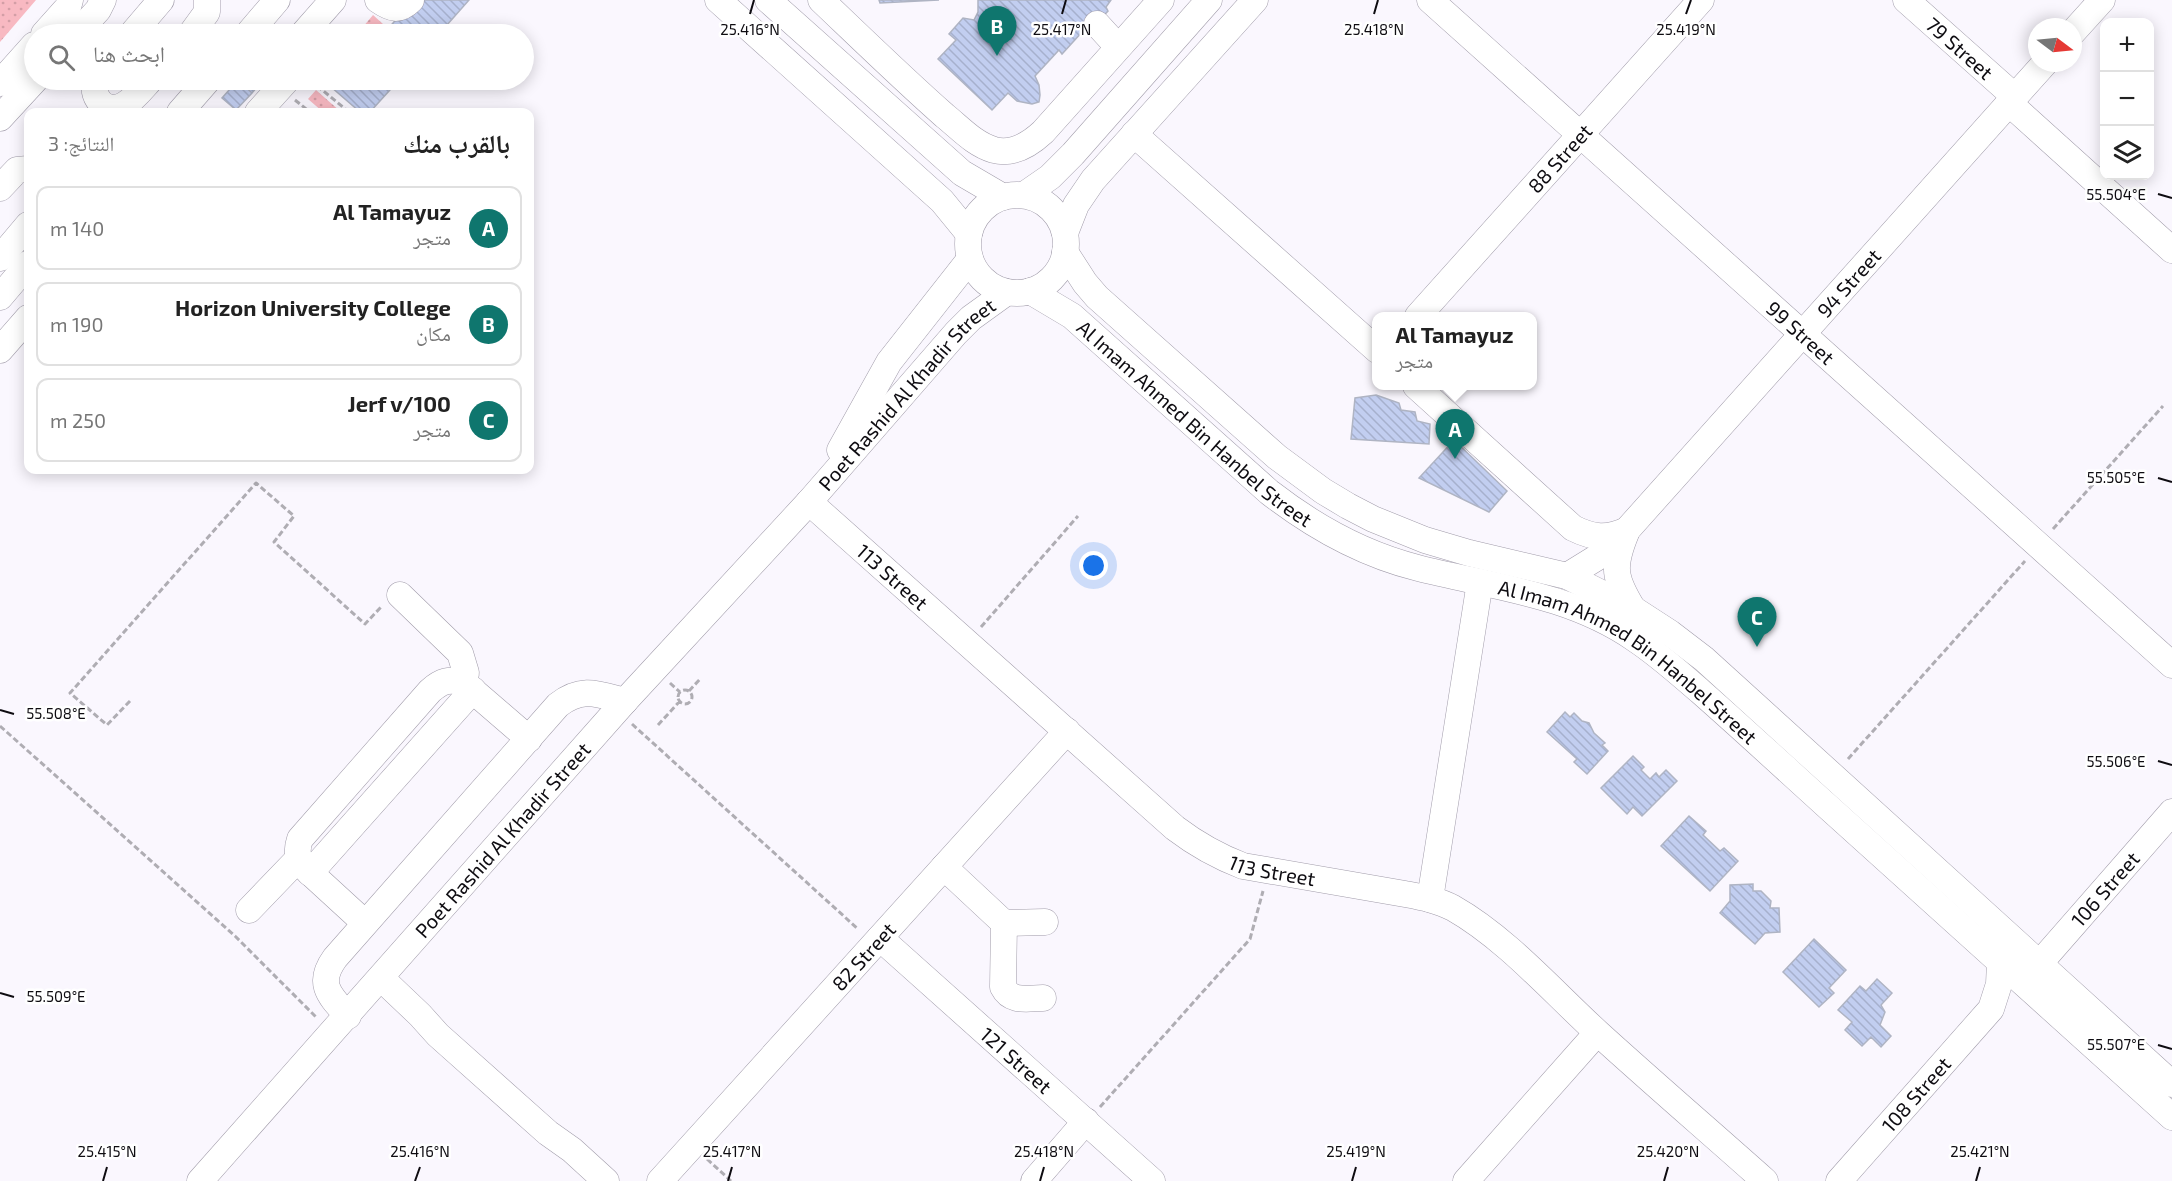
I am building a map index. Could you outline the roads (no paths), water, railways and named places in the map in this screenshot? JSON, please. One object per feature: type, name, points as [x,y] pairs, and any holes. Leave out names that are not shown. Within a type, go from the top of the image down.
[{"type":"street","points":[[139,24],[161,0]]},
{"type":"street","points":[[198,24],[207,12],[207,0]]},
{"type":"street","points":[[257,24],[277,0]]},
{"type":"street","points":[[312,24],[333,0]]},
{"type":"street","points":[[378,0],[396,9],[403,7],[411,0]]},
{"type":"street","points":[[718,0],[942,201],[970,247],[976,271],[984,280],[995,288],[1018,291],[1047,283],[1059,269],[1076,205],[1084,192],[1255,0]]},
{"type":"street","points":[[768,0],[793,11],[941,155],[971,180],[1013,196],[1046,204],[1061,222],[1065,242]]},
{"type":"street","points":[[821,0],[929,102],[980,144],[996,150],[1013,150],[1030,144],[1161,0]]},
{"type":"street","points":[[970,247],[973,222],[981,211],[991,202],[1013,196],[1062,166],[1209,0]]},
{"type":"street","name":"99 Street","points":[[1430,0],[2172,665]]},
{"type":"street","name":"88 Street","points":[[1422,312],[1701,0]]},
{"type":"street","name":"79 Street","points":[[1906,0],[2172,250]]},
{"type":"street","points":[[2082,22],[2102,0]]},
{"type":"street","points":[[67,24],[86,16],[106,24]]},
{"type":"street","points":[[1097,24],[1115,50],[1108,114]]},
{"type":"street","points":[[0,118],[24,68]]},
{"type":"street","name":"94 Street","points":[[1576,571],[1608,550],[1628,530],[2036,72]]},
{"type":"street","points":[[94,90],[98,99],[105,106],[115,108],[124,106],[140,90]]},
{"type":"street","points":[[184,108],[199,90]]},
{"type":"street","points":[[262,108],[278,90]]},
{"type":"street","points":[[929,102],[941,155]]},
{"type":"street","points":[[1134,134],[1372,346]]},
{"type":"street","points":[[0,188],[17,170],[24,169]]},
{"type":"street","points":[[0,258],[24,230]]},
{"type":"street","name":"Al Imam Ahmed Bin Hanbel Street","points":[[1065,242],[1085,283],[1097,297],[1277,457],[1323,491],[1373,519],[1425,540],[1469,553],[1576,571],[1670,633],[1704,659],[2172,1084]]},
{"type":"street","name":"Poet Rashid Al Khadir Street","points":[[809,502],[890,362],[970,247]]},
{"type":"street","points":[[0,297],[24,269]]},
{"type":"street","name":"Poet Rashid Al Khadir Street","points":[[200,1181],[622,706],[809,502],[956,333],[971,318],[1018,291]]},
{"type":"street","name":"Al Imam Ahmed Bin Hanbel Street","points":[[1018,291],[1071,316],[1269,492],[1297,514],[1359,549],[1416,568],[1532,593],[1570,605],[1604,620],[1636,639],[1717,706],[2172,1117]]},
{"type":"street","points":[[0,350],[24,323]]},
{"type":"street","points":[[1420,390],[1573,528],[1586,535],[1600,538],[1614,536],[1628,530]]},
{"type":"street","name":"113 Street","points":[[809,502],[1175,828],[1196,844],[1242,866],[1431,899],[1451,907],[1476,923],[1499,942],[1597,1033],[1765,1181]]},
{"type":"street","points":[[1573,528],[1582,546],[1576,571]]},
{"type":"street","name":"94 Street","points":[[1628,530],[1619,551],[1616,573],[1618,583],[1633,609]]},
{"type":"street","points":[[1431,899],[1480,582]]},
{"type":"street","points":[[400,595],[460,653],[469,686]]},
{"type":"street","points":[[365,923],[304,866],[297,849],[300,839],[430,691],[447,680],[469,686],[529,739]]},
{"type":"street","points":[[340,1024],[325,980],[328,968],[558,705],[578,693],[591,692],[622,706]]},
{"type":"street","name":"82 Street","points":[[660,1181],[1067,731]]},
{"type":"street","name":"106 Street","points":[[2039,964],[2172,812]]},
{"type":"street","points":[[249,910],[304,866]]},
{"type":"street","points":[[944,867],[1004,923],[1045,922]]},
{"type":"street","points":[[1004,923],[1003,987],[1006,994],[1013,998],[1043,998]]},
{"type":"street","name":"121 Street","points":[[877,940],[1152,1181]]},
{"type":"street","name":"108 Street","points":[[1839,1181],[1991,1009],[2000,984],[2001,962]]},
{"type":"street","points":[[376,983],[413,1022],[438,1035],[548,1133],[572,1150],[606,1181]]},
{"type":"street","points":[[1991,1009],[2038,996]]},
{"type":"street","points":[[1466,1181],[1597,1033]]},
{"type":"street","points":[[1034,1181],[1086,1121]]},
{"type":"street","points":[[548,1133],[565,1156],[591,1181]]},
{"type":"place","name":"Horizon University College","points":[[997,56]]},
{"type":"place","name":"Al Tamayuz","points":[[1455,459]]},
{"type":"place","name":"Jerf v/100","points":[[1757,647]]}]
